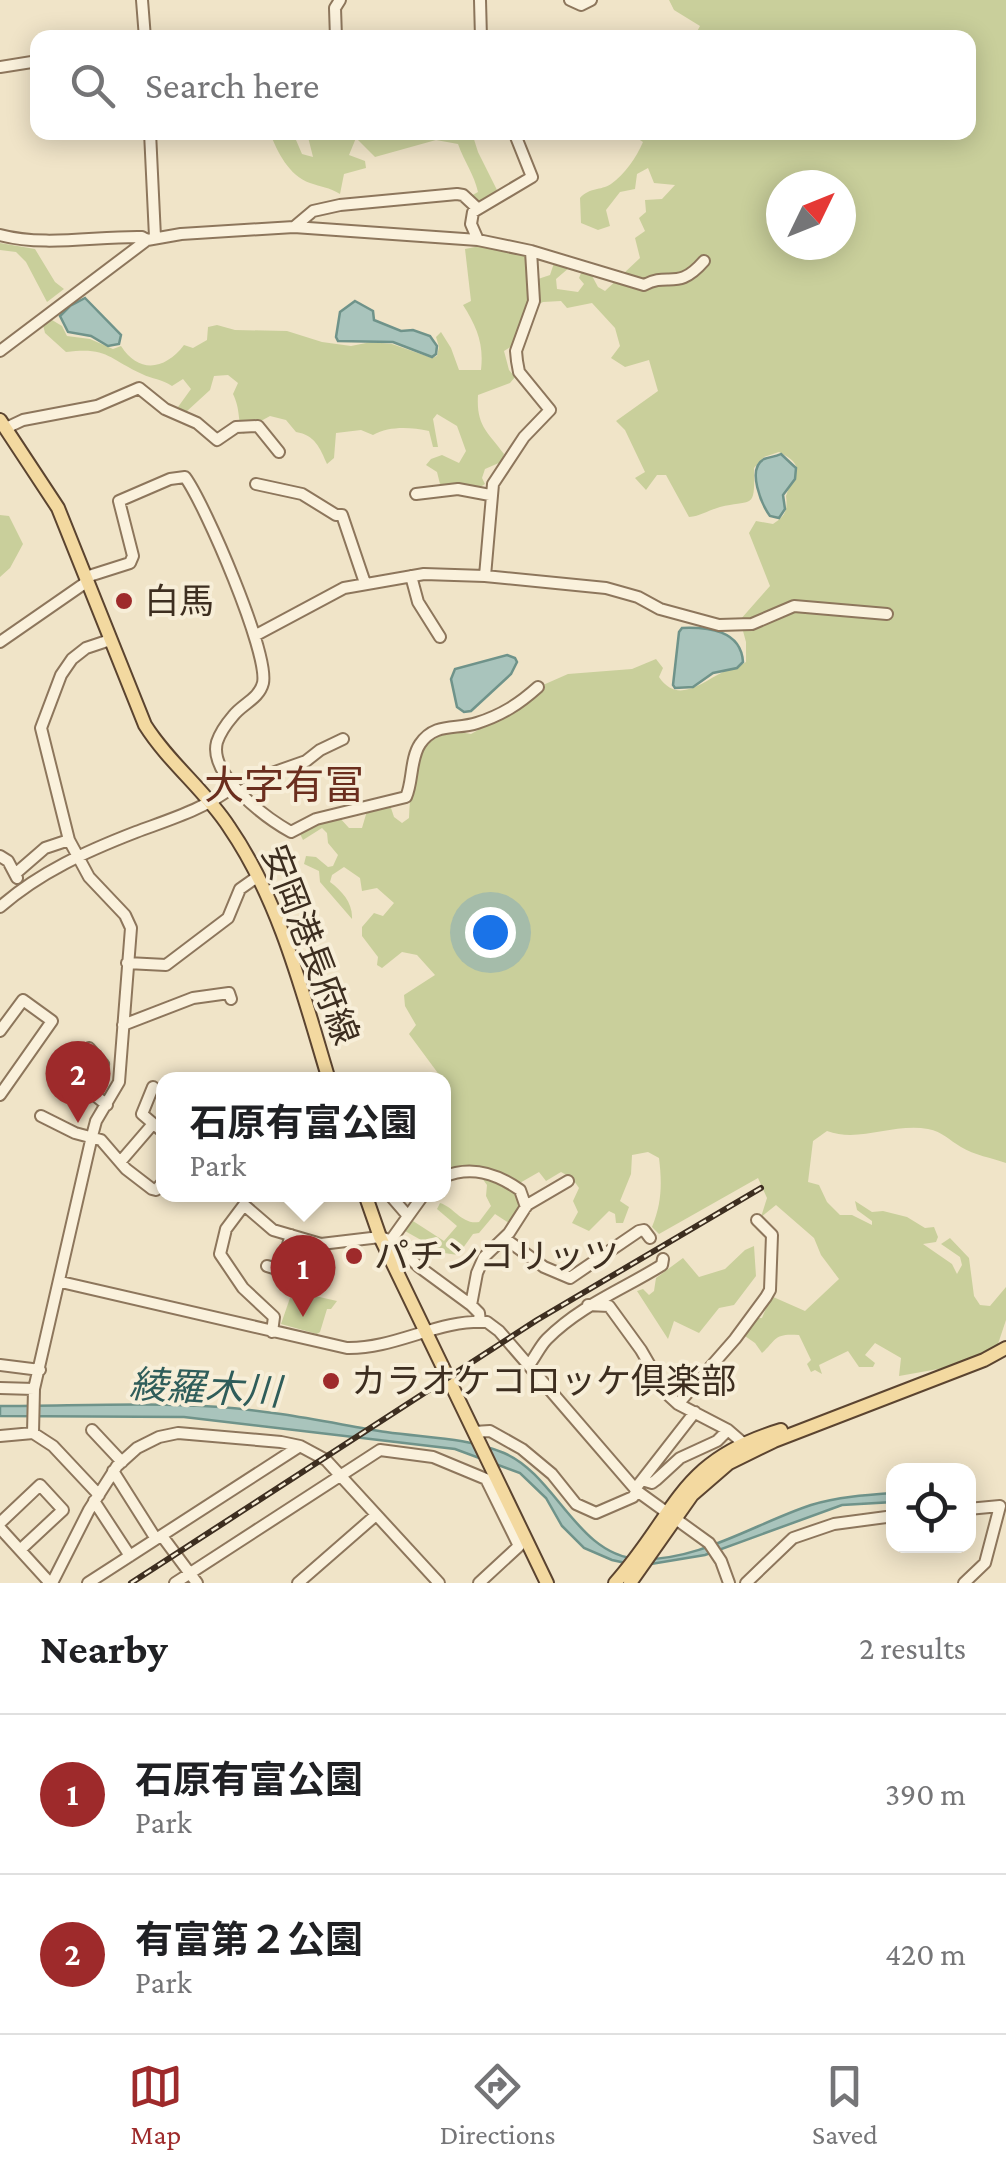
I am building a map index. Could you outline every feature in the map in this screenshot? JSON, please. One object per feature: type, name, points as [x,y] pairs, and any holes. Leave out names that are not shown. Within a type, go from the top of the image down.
[{"type":"main road","name":"安岡港長府線","points":[[3,424],[58,508],[136,708],[152,737],[212,804],[248,856],[294,965],[327,1072]]},
{"type":"main road","points":[[372,1202],[426,1330],[547,1583]]},
{"type":"main road","points":[[670,1517],[729,1463],[774,1441],[1006,1348]]},
{"type":"main road","points":[[626,1579],[703,1468],[743,1443],[884,1398]]},
{"type":"street","points":[[142,0],[144,30]]},
{"type":"street","points":[[335,30],[334,8],[340,0]]},
{"type":"street","points":[[480,0],[481,30]]},
{"type":"street","points":[[570,0],[581,5],[591,0]]},
{"type":"street","points":[[0,67],[30,63]]},
{"type":"street","points":[[150,140],[151,238]]},
{"type":"street","points":[[478,240],[471,220],[477,208],[532,177],[517,140]]},
{"type":"street","points":[[294,227],[313,211],[340,205],[456,194],[477,208]]},
{"type":"street","points":[[0,235],[25,240],[151,238],[294,227],[478,240],[531,251],[644,285],[654,280],[682,279],[693,274],[704,261]]},
{"type":"street","points":[[0,351],[151,238]]},
{"type":"street","points":[[484,576],[490,495],[524,436],[550,410],[519,372],[516,361],[516,350],[534,301],[531,251]]},
{"type":"street","points":[[3,424],[98,406],[139,388],[165,409],[197,423],[217,440],[236,428],[258,426],[279,452]]},
{"type":"street","points":[[0,642],[87,579],[130,563],[132,556],[119,501],[170,479],[185,477],[256,635],[263,682],[255,698],[235,712],[217,742],[221,764],[237,789],[260,813],[290,832],[340,812],[391,802],[408,794],[418,747],[434,731],[477,724],[510,710],[538,687]]},
{"type":"street","points":[[256,484],[302,494],[342,515],[366,584]]},
{"type":"street","points":[[416,494],[458,489],[490,495]]},
{"type":"street","points":[[256,635],[344,588],[411,576],[484,576],[606,588],[719,625],[752,624],[794,606],[863,615],[888,614]]},
{"type":"street","points":[[411,576],[418,602],[440,637]]},
{"type":"street","points":[[33,1434],[34,1391],[92,1136],[96,1121],[120,1082],[130,922],[89,877],[69,840],[41,728],[61,675],[72,659],[86,648],[110,640]]},
{"type":"street","points":[[0,906],[77,856],[212,804],[343,740]]},
{"type":"street","points":[[15,874],[45,848],[69,840]]},
{"type":"street","points":[[0,856],[8,861],[23,888]]},
{"type":"street","points":[[127,963],[166,965],[228,918],[240,890],[257,877]]},
{"type":"street","points":[[123,1025],[193,998],[230,993],[231,1000]]},
{"type":"street","points":[[0,1031],[23,1000],[52,1021],[0,1095]]},
{"type":"street","points":[[89,1048],[103,1064],[87,1089],[107,1105]]},
{"type":"street","points":[[153,1087],[142,1114],[156,1127]]},
{"type":"street","points":[[41,1116],[56,1120],[75,1133],[101,1140],[138,1180],[152,1189],[156,1186]]},
{"type":"street","points":[[120,1161],[156,1131]]},
{"type":"street","points":[[451,1174],[485,1172],[520,1190],[526,1207]]},
{"type":"street","points":[[472,1305],[480,1265],[526,1207],[568,1180]]},
{"type":"street","points":[[397,1202],[408,1216]]},
{"type":"street","points":[[272,1332],[274,1318],[243,1288],[220,1254],[226,1229],[244,1205],[273,1230],[321,1244],[385,1239],[418,1202]]},
{"type":"street","points":[[678,1404],[735,1339],[770,1290],[772,1235],[757,1220]]},
{"type":"street","points":[[504,1238],[544,1266],[570,1278],[639,1231],[644,1230],[650,1238]]},
{"type":"street","points":[[280,1270],[290,1235]]},
{"type":"street","points":[[385,1239],[472,1305],[480,1322]]},
{"type":"street","points":[[529,1365],[544,1342],[588,1306],[662,1265],[663,1259]]},
{"type":"street","points":[[267,1266],[293,1274]]},
{"type":"street","points":[[61,1282],[347,1348],[382,1346],[426,1330],[480,1322],[494,1326],[638,1487],[670,1517],[703,1536],[721,1561],[729,1583]]},
{"type":"street","points":[[588,1306],[609,1306],[641,1350],[658,1384],[678,1404],[728,1430],[743,1443]]},
{"type":"street","points":[[0,1366],[40,1370]]},
{"type":"street","points":[[0,1388],[34,1391]]},
{"type":"street","points":[[474,1434],[490,1432],[522,1449],[552,1474],[576,1504],[596,1512],[633,1496],[695,1412]]},
{"type":"street","points":[[92,1430],[159,1537],[193,1579]]},
{"type":"street","points":[[638,1487],[652,1483],[680,1458],[717,1441],[728,1430]]},
{"type":"street","points":[[0,1436],[33,1434],[53,1446],[96,1498],[130,1556]]},
{"type":"street","points":[[20,1550],[64,1510],[40,1485],[0,1526],[20,1550],[51,1583],[117,1467],[137,1448],[159,1437],[178,1434],[300,1446],[326,1460],[439,1583]]},
{"type":"street","points":[[88,1583],[300,1446]]},
{"type":"street","points":[[176,1583],[193,1579],[380,1450],[433,1456],[486,1480],[519,1546],[479,1583]]},
{"type":"street","points":[[964,1583],[985,1563],[1003,1504],[976,1508]]},
{"type":"street","points":[[306,1580],[376,1515]]},
{"type":"street","points":[[746,1583],[793,1538],[834,1524],[886,1517]]},
{"type":"green space","points":[[669,0],[1006,0],[1006,1163],[972,1152],[928,1129],[902,1128],[851,1135],[827,1131],[813,1141],[808,1182],[819,1185],[827,1202],[840,1215],[852,1215],[872,1225],[857,1210],[855,1201],[872,1212],[883,1211],[907,1217],[925,1228],[934,1227],[936,1242],[923,1244],[952,1264],[957,1274],[962,1265],[960,1257],[941,1244],[950,1238],[969,1258],[974,1296],[980,1305],[990,1306],[1006,1287],[1006,1320],[997,1347],[944,1368],[899,1376],[901,1358],[875,1343],[865,1355],[875,1363],[873,1367],[859,1367],[848,1351],[819,1365],[822,1374],[811,1372],[807,1364],[811,1360],[799,1335],[780,1336],[762,1353],[742,1334],[755,1318],[762,1318],[771,1296],[805,1311],[839,1279],[814,1238],[776,1205],[761,1217],[767,1198],[758,1178],[659,1234],[652,1227],[660,1193],[659,1158],[648,1152],[632,1155],[631,1174],[620,1201],[629,1207],[623,1223],[616,1223],[615,1214],[609,1211],[589,1231],[572,1223],[578,1212],[573,1201],[579,1188],[561,1172],[546,1181],[539,1172],[518,1184],[523,1207],[512,1225],[495,1214],[458,1255],[444,1253],[405,1231],[413,1221],[444,1241],[457,1226],[437,1209],[440,1203],[473,1222],[479,1222],[491,1206],[486,1196],[487,1185],[474,1167],[451,1173],[451,1072],[437,1072],[409,1034],[416,1025],[405,1006],[404,995],[435,975],[417,955],[402,952],[382,968],[377,965],[378,957],[362,936],[362,927],[374,913],[383,916],[394,903],[377,888],[362,891],[360,878],[344,867],[332,875],[330,882],[346,898],[352,919],[320,882],[319,871],[304,864],[306,856],[333,866],[338,855],[328,843],[327,833],[322,828],[303,840],[299,832],[313,823],[339,817],[349,828],[362,828],[367,811],[390,805],[394,817],[402,823],[409,818],[414,770],[427,744],[452,732],[471,734],[521,706],[543,685],[568,674],[632,669],[656,659],[663,668],[659,677],[666,685],[682,690],[746,662],[740,620],[770,586],[749,533],[756,521],[773,524],[783,516],[796,471],[794,462],[779,452],[764,457],[754,468],[750,501],[689,517],[666,475],[657,475],[646,490],[635,478],[645,472],[625,430],[616,421],[658,391],[649,360],[625,367],[611,358],[620,346],[615,328],[592,303],[567,308],[561,301],[543,302],[527,310],[515,344],[504,351],[515,377],[510,383],[478,395],[481,421],[504,454],[501,462],[485,469],[485,484],[477,489],[440,484],[437,472],[426,465],[442,455],[459,463],[466,451],[457,426],[437,414],[433,419],[438,447],[433,447],[429,431],[422,430],[393,429],[373,435],[361,430],[336,433],[334,458],[327,464],[316,443],[296,432],[286,420],[270,416],[257,429],[243,434],[233,394],[238,383],[228,375],[214,376],[210,390],[186,412],[178,407],[191,389],[183,379],[172,386],[107,355],[66,352],[45,333],[43,325],[52,320],[62,326],[67,336],[90,339],[113,349],[121,346],[144,365],[169,360],[184,345],[193,348],[207,340],[208,327],[217,325],[235,330],[287,331],[351,346],[371,342],[392,344],[432,358],[437,356],[436,337],[441,332],[459,370],[481,370],[478,336],[463,305],[471,301],[465,249],[490,244],[527,254],[532,281],[550,275],[554,263],[570,267],[556,279],[557,289],[578,292],[584,284],[579,278],[582,271],[591,274],[605,291],[640,258],[635,238],[645,231],[639,218],[646,212],[645,200],[662,199],[675,185],[654,183],[648,168],[637,174],[635,189],[620,192],[606,210],[610,226],[598,230],[581,223],[580,198],[616,180],[630,165],[643,142],[640,140],[976,140],[976,30],[698,30],[700,26],[674,10]]},
{"type":"green space","points":[[273,140],[296,140],[302,154],[313,157],[309,140],[355,140],[349,155],[365,161],[366,168],[344,174],[340,194],[303,180],[280,155]]},
{"type":"green space","points":[[358,140],[436,140],[375,157]]},
{"type":"green space","points":[[436,140],[474,140],[497,190],[478,206],[469,197],[478,192],[458,144]]},
{"type":"green space","points":[[0,243],[35,249],[55,282],[64,289],[47,302],[26,262],[16,252],[0,250]]},
{"type":"green space","points":[[0,515],[9,516],[23,544],[10,568],[0,577]]},
{"type":"green space","points":[[754,1246],[756,1276],[734,1305],[719,1308],[699,1333],[674,1321],[668,1339],[637,1291],[643,1289],[649,1295],[654,1291],[656,1278],[683,1258],[699,1277],[725,1269]]},
{"type":"green space","points":[[315,1296],[337,1301],[327,1309],[320,1332],[281,1324],[290,1298]]},
{"type":"water","points":[[85,298],[121,335],[119,344],[108,346],[91,336],[68,332],[60,316]]},
{"type":"water","points":[[355,301],[373,311],[374,320],[401,331],[413,330],[430,336],[437,346],[436,354],[432,357],[393,342],[338,341],[340,312]]},
{"type":"water","points":[[781,454],[796,468],[795,479],[783,495],[785,509],[779,518],[767,511],[756,471],[764,459]]},
{"type":"water","points":[[682,628],[702,628],[730,637],[741,651],[743,662],[737,668],[713,673],[693,687],[675,688]]},
{"type":"water","points":[[507,655],[517,662],[511,674],[471,711],[457,707],[451,679],[455,669]]},
{"type":"water","points":[[0,1406],[220,1407],[475,1444],[504,1453],[522,1464],[599,1544],[638,1559],[705,1548],[821,1502],[886,1494],[886,1502],[842,1505],[705,1555],[639,1566],[584,1548],[562,1526],[546,1498],[520,1473],[455,1449],[184,1417],[0,1416]]},
{"type":"railway","points":[[131,1583],[537,1320],[761,1188]]},
{"type":"place","name":"白馬","points":[[124,601]]},
{"type":"place","name":"有富第２公園","points":[[78,1123]]},
{"type":"place","name":"パチンコリッツ","points":[[354,1256]]},
{"type":"place","name":"石原有富公園","points":[[303,1317]]},
{"type":"place","name":"カラオケコロッケ倶楽部","points":[[331,1381]]},
{"type":"district","name":"大字有冨","points":[[284,785]]},
{"type":"water label","name":"綾羅木川","points":[[205,1388]]}]
